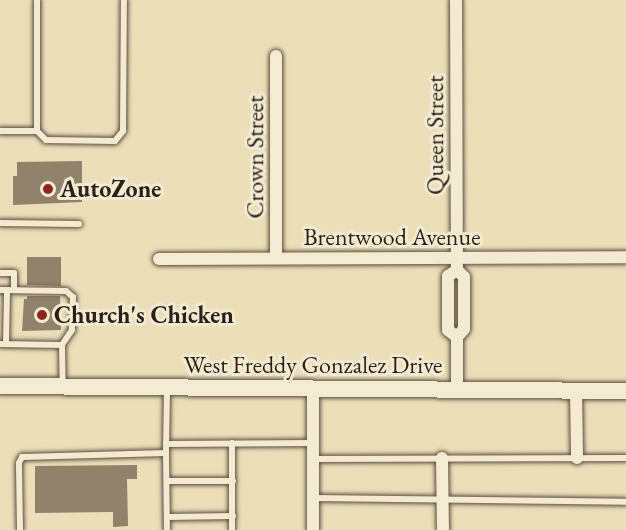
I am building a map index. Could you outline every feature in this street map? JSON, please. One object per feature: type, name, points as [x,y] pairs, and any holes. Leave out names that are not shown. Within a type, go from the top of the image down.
[{"type":"main road","name":"West Freddy Gonzalez Drive","points":[[0,386],[626,391]]},
{"type":"street","name":"Queen Street","points":[[456,0],[457,263],[464,277],[464,329],[457,337],[457,390]]},
{"type":"street","name":"Crown Street","points":[[276,56],[276,258]]},
{"type":"street","name":"Brentwood Avenue","points":[[159,259],[276,258],[457,263],[626,257]]},
{"type":"street","points":[[313,389],[313,530]]},
{"type":"street","points":[[576,391],[578,458]]},
{"type":"street","points":[[442,458],[442,530]]},
{"type":"lane","points":[[37,0],[37,131],[46,140],[115,141],[123,131],[124,0]]},
{"type":"lane","points":[[0,131],[37,131]]},
{"type":"lane","points":[[0,223],[79,224]]},
{"type":"lane","points":[[0,273],[14,273],[7,290],[3,344],[62,345]]},
{"type":"lane","points":[[7,290],[66,291],[73,297],[72,330],[62,345],[63,387]]},
{"type":"lane","points":[[167,388],[167,530]]},
{"type":"lane","points":[[166,444],[313,443]]},
{"type":"lane","points":[[232,444],[232,530]]},
{"type":"lane","points":[[20,530],[19,463],[22,457],[166,453]]},
{"type":"lane","points":[[313,459],[626,458]]},
{"type":"lane","points":[[167,481],[233,481]]},
{"type":"lane","points":[[313,498],[626,502]]},
{"type":"lane","points":[[167,517],[233,516]]},
{"type":"building","name":"AutoZone","points":[[82,161],[82,202],[13,205],[13,176],[17,176],[17,162]]},
{"type":"building","points":[[27,257],[61,257],[61,286],[27,285]]},
{"type":"building","name":"Church's Chicken","points":[[27,296],[60,296],[61,330],[22,331],[24,299],[27,299]]},
{"type":"building","points":[[137,465],[137,479],[127,479],[128,526],[113,527],[113,512],[35,513],[35,466]]},
{"type":"place","name":"AutoZone","points":[[48,189]]},
{"type":"place","name":"Church's Chicken","points":[[42,315]]}]
